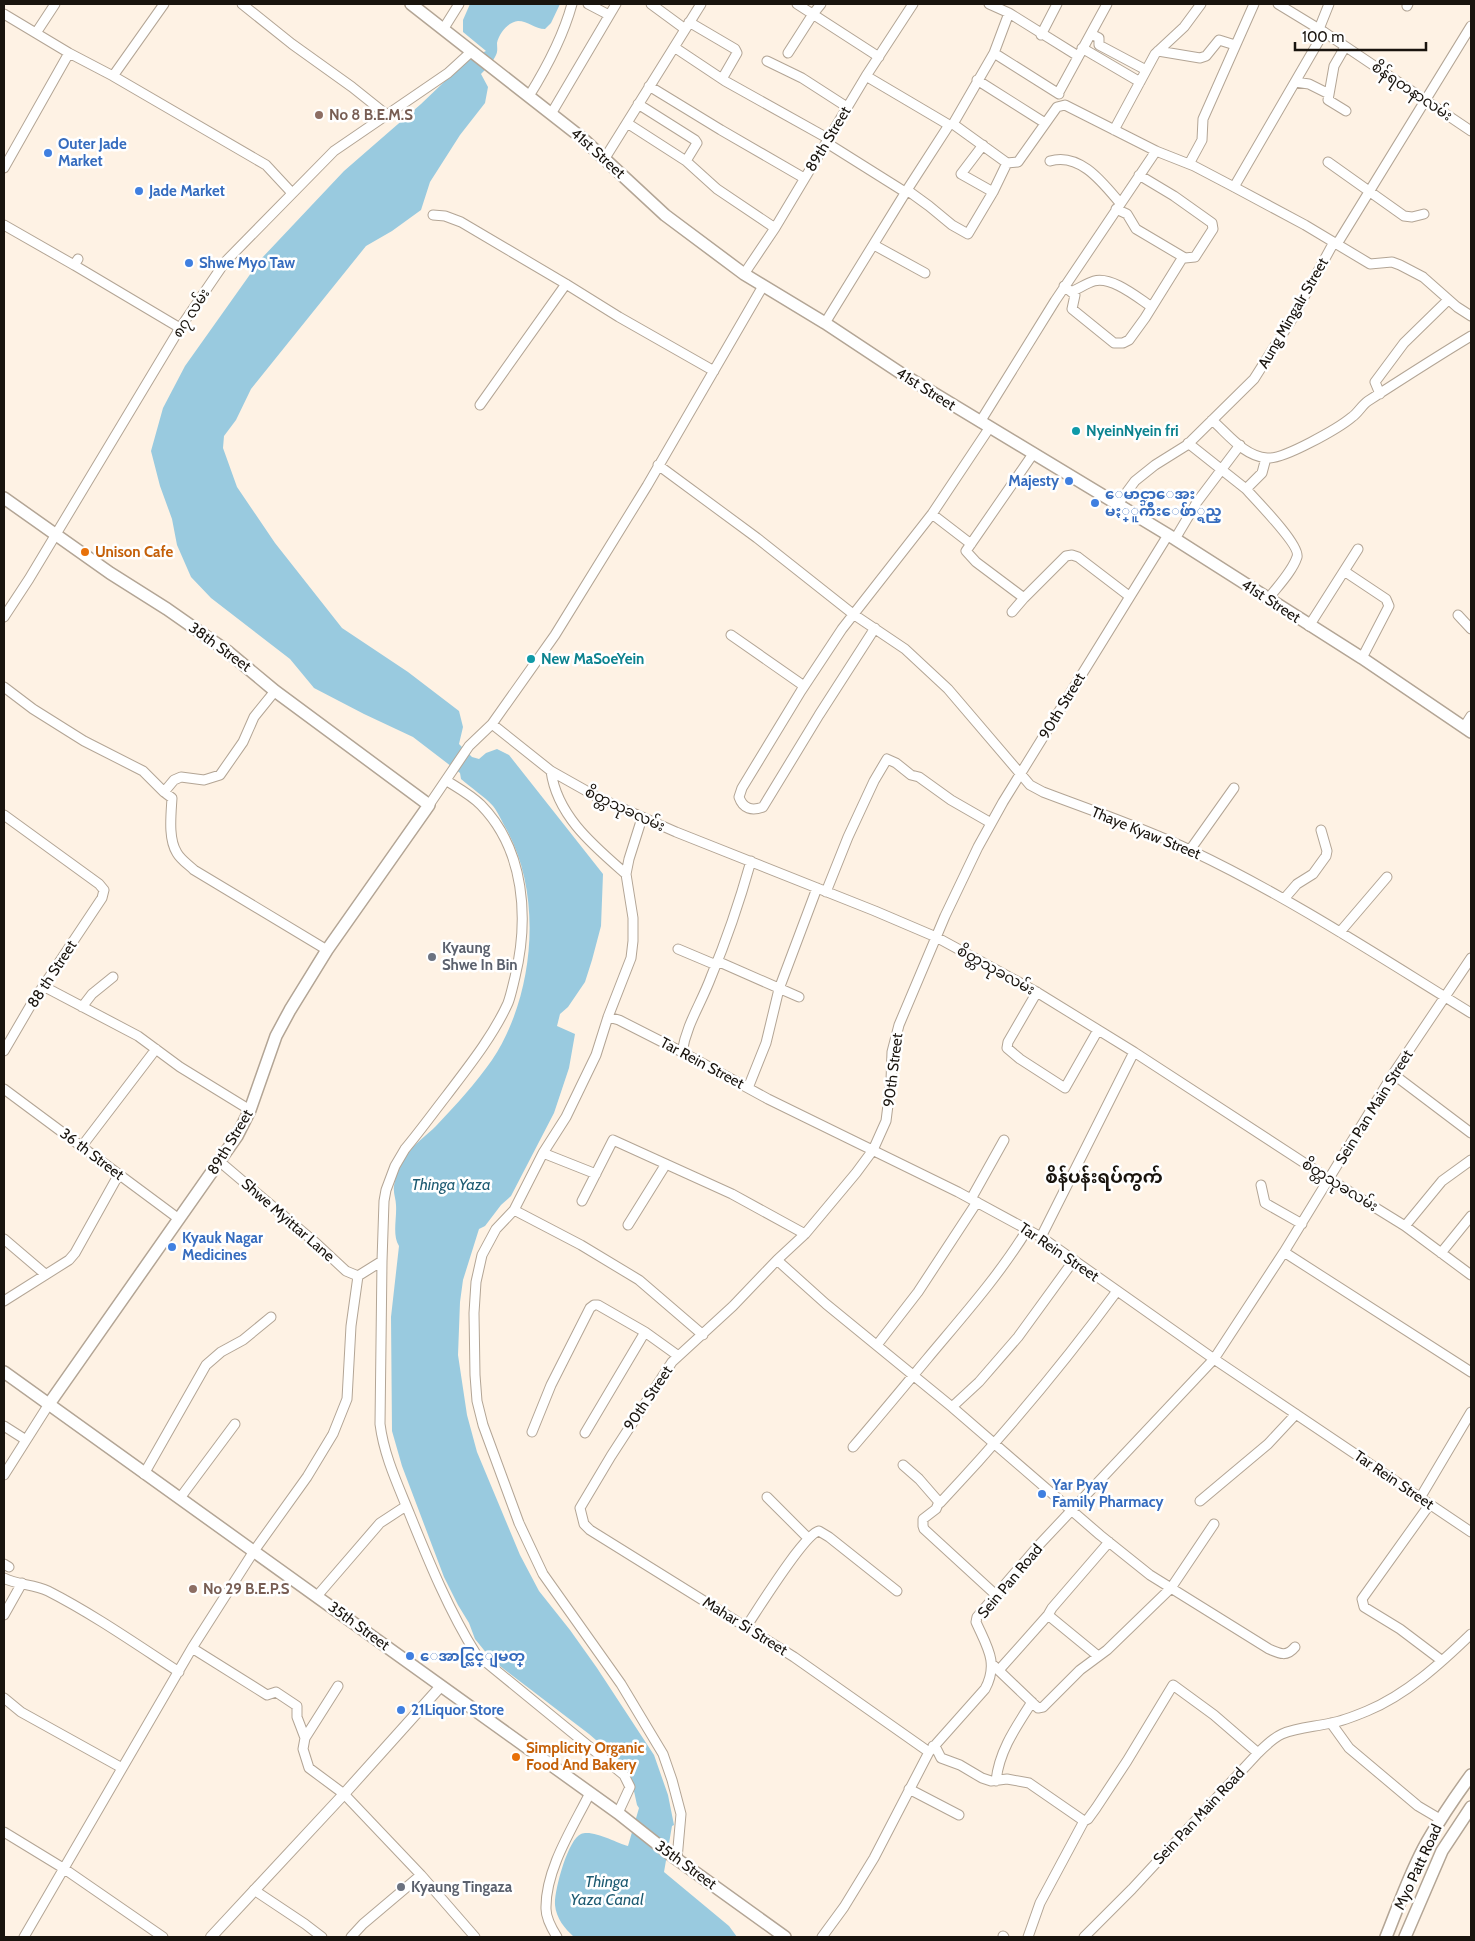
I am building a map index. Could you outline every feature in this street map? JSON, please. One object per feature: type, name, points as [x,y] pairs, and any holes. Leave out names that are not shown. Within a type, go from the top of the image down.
[{"type":"main road","name":"41st Street","points":[[411,4],[582,138],[665,215],[744,274],[825,323],[902,374],[1171,537],[1362,658],[1468,729]]},
{"type":"main road","name":"38th Street","points":[[4,498],[55,535],[212,641],[253,671],[275,691],[429,805]]},
{"type":"main road","name":"89th Street","points":[[49,1404],[237,1136],[250,1110],[282,1023],[326,950],[429,805]]},
{"type":"main road","name":"35th Street","points":[[4,1372],[618,1813],[778,1935]]},
{"type":"main road","name":"Myo Patt Road","points":[[1386,1937],[1426,1843],[1471,1775]]},
{"type":"main road","name":"Myo Patt Road","points":[[1405,1937],[1442,1851],[1471,1807]]},
{"type":"main road","points":[[1426,1843],[1442,1851]]},
{"type":"street","points":[[36,33],[55,4]]},
{"type":"street","points":[[113,76],[164,4]]},
{"type":"street","points":[[242,4],[292,44],[352,86],[387,115]]},
{"type":"street","points":[[444,28],[459,4]]},
{"type":"street","points":[[529,96],[545,70],[560,38],[572,4]]},
{"type":"street","points":[[588,4],[609,14]]},
{"type":"street","points":[[551,114],[616,4]]},
{"type":"street","points":[[651,4],[687,25],[735,49],[736,57],[722,79]]},
{"type":"street","points":[[605,158],[701,4]]},
{"type":"street","points":[[797,4],[879,57]]},
{"type":"street","points":[[788,53],[821,4]]},
{"type":"street","name":"89th Street","points":[[744,274],[775,228],[866,76],[914,4]]},
{"type":"street","points":[[989,4],[1009,14],[1041,35],[1140,82]]},
{"type":"street","points":[[1041,35],[1058,4]]},
{"type":"street","points":[[866,76],[951,125],[1007,163],[1018,162],[1059,106],[1059,92],[1107,4]]},
{"type":"street","points":[[1114,130],[1158,51],[1184,27],[1201,4]]},
{"type":"street","points":[[1189,164],[1202,140],[1203,119],[1254,4]]},
{"type":"street","name":"စိန်ရတနာလမ်း","points":[[1278,4],[1471,131]]},
{"type":"street","points":[[1234,187],[1295,82],[1321,31],[1329,4]]},
{"type":"street","points":[[4,14],[266,165],[292,193]]},
{"type":"street","points":[[825,323],[906,191],[951,125],[994,53],[1009,14]]},
{"type":"street","name":"Aung Mingalr Street","points":[[1118,504],[1135,481],[1188,443],[1254,379],[1292,319],[1335,243],[1369,192],[1471,26]]},
{"type":"street","points":[[1091,34],[1099,38],[1099,45],[1146,70]]},
{"type":"street","points":[[1158,51],[1200,58],[1206,56],[1219,40],[1235,45]]},
{"type":"street","points":[[674,47],[722,79],[828,141],[929,206],[966,234],[969,233],[993,192],[1007,163]]},
{"type":"street","points":[[1345,47],[1334,66],[1328,100],[1346,111]]},
{"type":"street","name":"၈၇ လမ်း","points":[[4,617],[180,328],[225,262],[334,151],[448,73],[472,51]]},
{"type":"street","points":[[4,168],[69,53]]},
{"type":"street","points":[[994,53],[1060,94]]},
{"type":"street","points":[[766,61],[802,78],[847,107]]},
{"type":"street","points":[[977,80],[1045,123]]},
{"type":"street","points":[[1295,82],[1309,84],[1329,94]]},
{"type":"street","points":[[650,86],[804,178]]},
{"type":"street","points":[[638,104],[697,142],[686,161]]},
{"type":"street","points":[[1059,106],[1065,105],[1156,151],[1189,164],[1234,187],[1370,264],[1385,262],[1400,265],[1422,277],[1448,300],[1471,316]]},
{"type":"street","points":[[626,123],[686,161],[717,189],[775,228]]},
{"type":"street","points":[[983,146],[961,174],[993,192]]},
{"type":"street","points":[[876,628],[819,715],[763,807],[754,810],[748,808],[738,797],[742,788],[804,686],[853,614],[932,514],[1064,286],[1156,151]]},
{"type":"street","points":[[1050,161],[1059,158],[1070,160],[1086,168],[1096,175],[1118,206],[1127,214],[1136,230],[1183,257],[1189,259],[1195,257],[1213,229],[1212,223],[1140,175]]},
{"type":"street","points":[[1328,162],[1404,216],[1412,217],[1424,214]]},
{"type":"street","points":[[433,215],[444,216],[461,222],[618,317],[714,371]]},
{"type":"street","points":[[4,226],[76,262],[180,328]]},
{"type":"street","points":[[874,245],[925,273]]},
{"type":"street","points":[[1064,286],[1075,295],[1072,309],[1114,343],[1123,343],[1129,340],[1183,257]]},
{"type":"street","points":[[1073,292],[1093,281],[1102,280],[1112,282],[1152,307]]},
{"type":"street","points":[[480,405],[566,284]]},
{"type":"street","name":"89th Street","points":[[429,805],[469,746],[492,724],[555,635],[763,286]]},
{"type":"street","points":[[1380,394],[1375,382],[1404,342],[1448,300]]},
{"type":"street","points":[[1212,420],[1244,450],[1252,455],[1274,458],[1304,446],[1353,417],[1366,402],[1422,365],[1471,336]]},
{"type":"street","points":[[1188,443],[1246,489],[1285,533],[1298,551],[1297,558],[1268,599]]},
{"type":"street","name":"90th Street","points":[[587,1493],[667,1368],[677,1356],[703,1335],[776,1260],[805,1234],[873,1150],[886,1121],[889,1107],[894,1041],[899,1025],[936,937],[991,823],[1129,596],[1240,445]]},
{"type":"street","points":[[1024,598],[966,552],[1033,454]]},
{"type":"street","points":[[1246,489],[1262,473],[1266,458]]},
{"type":"street","name":"Thaye Kyaw Street","points":[[658,465],[757,538],[853,614],[905,649],[948,689],[1030,785],[1043,792],[1141,828],[1190,850],[1284,899],[1393,963],[1471,1013]]},
{"type":"street","points":[[932,514],[971,544]]},
{"type":"street","points":[[1309,626],[1358,549]]},
{"type":"street","points":[[1012,612],[1066,556],[1072,555],[1078,557],[1129,596]]},
{"type":"street","points":[[1344,571],[1386,599],[1389,606],[1362,658]]},
{"type":"street","points":[[1458,615],[1471,629]]},
{"type":"street","points":[[731,635],[804,686]]},
{"type":"street","points":[[4,687],[84,742],[143,771],[172,798],[173,841],[177,853],[182,858],[207,879],[326,950]]},
{"type":"street","points":[[164,792],[174,780],[180,777],[204,780],[220,775],[243,742],[254,717],[275,691]]},
{"type":"street","points":[[1468,729],[1471,716]]},
{"type":"street","name":"စိတ္တသုခလမ်း","points":[[492,724],[551,771],[590,793],[642,818],[936,937],[1037,992],[1405,1226],[1471,1275]]},
{"type":"street","points":[[826,892],[848,837],[874,781],[887,759],[991,823]]},
{"type":"street","points":[[551,771],[556,793],[566,811],[590,841],[626,874]]},
{"type":"street","points":[[449,777],[480,804],[492,818],[507,845],[518,877],[521,893],[522,946],[512,990],[504,1010],[477,1056],[405,1149],[395,1166],[386,1190],[382,1261],[380,1424],[386,1454],[406,1506],[462,1631],[476,1654],[624,1775],[630,1787],[618,1813]]},
{"type":"street","points":[[1190,850],[1234,788]]},
{"type":"street","name":"88 th Street","points":[[4,815],[99,884],[104,890],[102,898],[43,986],[4,1051]]},
{"type":"street","points":[[642,818],[628,859],[626,874],[633,918],[634,941],[629,966],[608,1018],[596,1055],[566,1117],[543,1153],[514,1210],[496,1229],[482,1255],[476,1282],[474,1312],[475,1375],[483,1426],[519,1523],[543,1574],[620,1684],[663,1754],[681,1814],[674,1857]]},
{"type":"street","points":[[1284,899],[1297,884],[1313,874],[1327,854],[1321,830]]},
{"type":"street","points":[[682,1052],[688,1027],[717,963],[740,900],[751,861]]},
{"type":"street","points":[[1340,932],[1387,877]]},
{"type":"street","points":[[748,1088],[766,1043],[779,989],[817,888]]},
{"type":"street","points":[[678,949],[799,997]]},
{"type":"street","name":"Sein Pan Main Street","points":[[1214,1359],[1302,1224],[1393,1074],[1471,960]]},
{"type":"street","points":[[82,1007],[102,984],[113,977]]},
{"type":"street","points":[[43,986],[138,1036],[180,1067],[250,1110]]},
{"type":"street","points":[[1037,992],[1008,1042],[1007,1048],[1027,1064],[1065,1088],[1098,1030]]},
{"type":"street","name":"Tar Rein Street","points":[[608,1018],[619,1020],[748,1088],[974,1200],[1041,1237],[1214,1359],[1471,1532]]},
{"type":"street","points":[[82,1146],[156,1049]]},
{"type":"street","points":[[1041,1237],[1134,1052]]},
{"type":"street","points":[[1393,1074],[1471,1133]]},
{"type":"street","name":"36 th Street","points":[[4,1089],[180,1219]]},
{"type":"street","points":[[582,1202],[613,1140],[732,1194],[805,1234]]},
{"type":"street","points":[[877,1344],[918,1292],[974,1200],[1004,1140]]},
{"type":"street","points":[[543,1153],[596,1174]]},
{"type":"street","points":[[1405,1226],[1442,1181],[1471,1160]]},
{"type":"street","name":"Shwe Myittar Lane","points":[[219,1161],[346,1271],[351,1275],[358,1276]]},
{"type":"street","points":[[628,1225],[666,1164]]},
{"type":"street","points":[[4,1301],[70,1260],[119,1174]]},
{"type":"street","points":[[1261,1185],[1265,1203],[1302,1224]]},
{"type":"street","points":[[514,1210],[581,1245],[638,1280],[703,1335]]},
{"type":"street","points":[[1441,1253],[1471,1216]]},
{"type":"street","points":[[853,1447],[915,1376],[926,1360],[995,1278],[1027,1230]]},
{"type":"street","points":[[4,1239],[45,1274]]},
{"type":"street","points":[[1284,1252],[1471,1372]]},
{"type":"street","points":[[776,1260],[1150,1575],[1269,1649],[1286,1654],[1296,1647]]},
{"type":"street","points":[[952,1407],[979,1382],[1018,1337],[1074,1260]]},
{"type":"street","points":[[24,1937],[192,1648],[254,1551],[307,1477],[333,1434],[342,1416],[348,1391],[351,1326],[358,1276],[382,1261]]},
{"type":"street","points":[[996,1595],[924,1529],[922,1526],[924,1519],[994,1445],[1086,1333],[1117,1292]]},
{"type":"street","points":[[532,1432],[551,1385],[590,1308],[594,1305],[598,1305],[645,1332],[677,1356]]},
{"type":"street","points":[[144,1474],[206,1364],[221,1352],[243,1340],[271,1317]]},
{"type":"street","points":[[585,1433],[645,1332]]},
{"type":"street","name":"Sein Pan Road","points":[[995,1667],[976,1620],[1071,1510],[1214,1359]]},
{"type":"street","name":"89th Street","points":[[5,1468],[49,1404]]},
{"type":"street","points":[[1420,1498],[1471,1412]]},
{"type":"street","points":[[1200,1501],[1268,1444],[1296,1414]]},
{"type":"street","points":[[180,1498],[235,1424]]},
{"type":"street","points":[[4,1426],[26,1440]]},
{"type":"street","points":[[903,1465],[919,1479],[940,1504]]},
{"type":"street","name":"Mahar Si Street","points":[[587,1493],[580,1508],[584,1524],[590,1530],[817,1672],[931,1749],[937,1750],[941,1758],[960,1765],[982,1778],[996,1781]]},
{"type":"street","points":[[766,1497],[808,1538]]},
{"type":"street","points":[[1430,1504],[1362,1598],[1362,1603],[1364,1607],[1400,1629],[1441,1660]]},
{"type":"street","points":[[317,1596],[380,1524],[406,1506]]},
{"type":"street","points":[[995,1667],[1038,1708],[1043,1707],[1080,1670],[1107,1650],[1171,1588],[1214,1524]]},
{"type":"street","points":[[746,1627],[808,1538],[816,1531],[824,1533],[897,1591]]},
{"type":"street","points":[[822,1937],[844,1907],[869,1866],[931,1749],[985,1689],[995,1667],[1048,1615],[1109,1542]]},
{"type":"street","points":[[4,1578],[47,1591],[76,1607],[179,1672]]},
{"type":"street","points":[[4,1615],[22,1583]]},
{"type":"street","points":[[1048,1615],[1098,1656]]},
{"type":"street","name":"Sein Pan Main Road","points":[[1084,1937],[1132,1889],[1258,1753],[1281,1735],[1307,1726],[1331,1723],[1368,1711],[1408,1687],[1471,1634]]},
{"type":"street","points":[[192,1648],[267,1695],[276,1692],[297,1706],[297,1718],[305,1738]]},
{"type":"street","points":[[1028,1937],[1043,1897],[1084,1821],[1088,1819],[1122,1769],[1173,1685],[1214,1715],[1258,1753]]},
{"type":"street","points":[[338,1686],[305,1738],[303,1749],[309,1768],[344,1794],[422,1875],[475,1937]]},
{"type":"street","points":[[211,1937],[441,1686]]},
{"type":"street","points":[[4,1698],[21,1712],[122,1768]]},
{"type":"street","points":[[1032,1702],[1002,1753],[997,1766],[996,1781],[1017,1779],[1029,1783],[1084,1821]]},
{"type":"street","points":[[1331,1723],[1349,1748],[1418,1806],[1440,1820]]},
{"type":"street","points":[[909,1789],[959,1815]]},
{"type":"street","points":[[557,1937],[551,1927],[546,1911],[547,1896],[558,1856],[590,1793]]},
{"type":"street","points":[[4,1832],[63,1868],[163,1937]]},
{"type":"street","points":[[351,1937],[363,1924],[422,1875]]},
{"type":"street","points":[[254,1890],[322,1937]]},
{"type":"water","points":[[470,4],[560,4],[551,23],[545,29],[518,21],[511,23],[502,32],[498,39],[496,55],[481,74],[488,87],[485,103],[460,135],[430,182],[421,210],[392,231],[366,246],[251,389],[236,420],[224,436],[223,448],[237,487],[275,543],[342,628],[408,672],[459,711],[463,727],[459,744],[472,757],[479,759],[486,753],[497,749],[509,755],[603,874],[601,926],[592,960],[585,982],[568,1007],[560,1014],[557,1026],[575,1034],[569,1068],[554,1113],[511,1196],[501,1205],[485,1226],[479,1229],[463,1280],[460,1302],[458,1355],[467,1415],[477,1452],[520,1555],[539,1591],[597,1668],[654,1755],[668,1795],[674,1825],[672,1826],[664,1872],[729,1926],[737,1937],[574,1937],[562,1923],[557,1914],[555,1898],[559,1878],[571,1845],[581,1834],[591,1833],[628,1846],[639,1808],[632,1782],[626,1766],[589,1734],[492,1660],[475,1639],[469,1623],[444,1577],[402,1466],[392,1431],[391,1317],[399,1246],[395,1232],[395,1182],[397,1174],[410,1151],[458,1102],[492,1060],[507,1034],[518,1006],[529,944],[529,912],[525,881],[517,852],[502,820],[494,808],[461,779],[460,773],[413,737],[314,688],[290,659],[211,598],[191,577],[177,545],[172,519],[160,486],[151,451],[163,408],[185,366],[261,259],[344,171],[421,104],[467,60],[486,51],[463,32],[463,20]]},
{"type":"place","name":"No 8 B.E.M.S","points":[[319,115]]},
{"type":"place","name":"Outer Jade Market","points":[[48,153]]},
{"type":"place","name":"Jade Market","points":[[139,191]]},
{"type":"place","name":"Shwe Myo Taw","points":[[189,263]]},
{"type":"place","name":"NyeinNyein fri","points":[[1076,431]]},
{"type":"place","name":"Majesty","points":[[1069,481]]},
{"type":"place","name":"ေမာင္သာေအး မႏ္ူက်ီးေဖ်ာ္ရည္","points":[[1095,503]]},
{"type":"place","name":"Unison Cafe","points":[[85,552]]},
{"type":"place","name":"New MaSoeYein","points":[[531,659]]},
{"type":"place","name":"Kyaung Shwe In Bin","points":[[432,957]]},
{"type":"place","name":"Kyauk Nagar Medicines","points":[[172,1247]]},
{"type":"place","name":"Yar Pyay Family Pharmacy","points":[[1042,1494]]},
{"type":"place","name":"No 29 B.E.P.S","points":[[193,1589]]},
{"type":"place","name":"ေအာင္လြင္ျမတ္","points":[[410,1656]]},
{"type":"place","name":"21Liquor Store","points":[[401,1710]]},
{"type":"place","name":"Simplicity Organic Food And Bakery","points":[[516,1757]]},
{"type":"place","name":"Kyaung Tingaza","points":[[401,1887]]},
{"type":"district","name":"စိန်ပန်းရပ်ကွက်","points":[[1104,1177]]},
{"type":"water label","name":"Thinga Yaza","points":[[451,1184]]},
{"type":"water label","name":"Thinga Yaza Canal","points":[[607,1890]]}]
